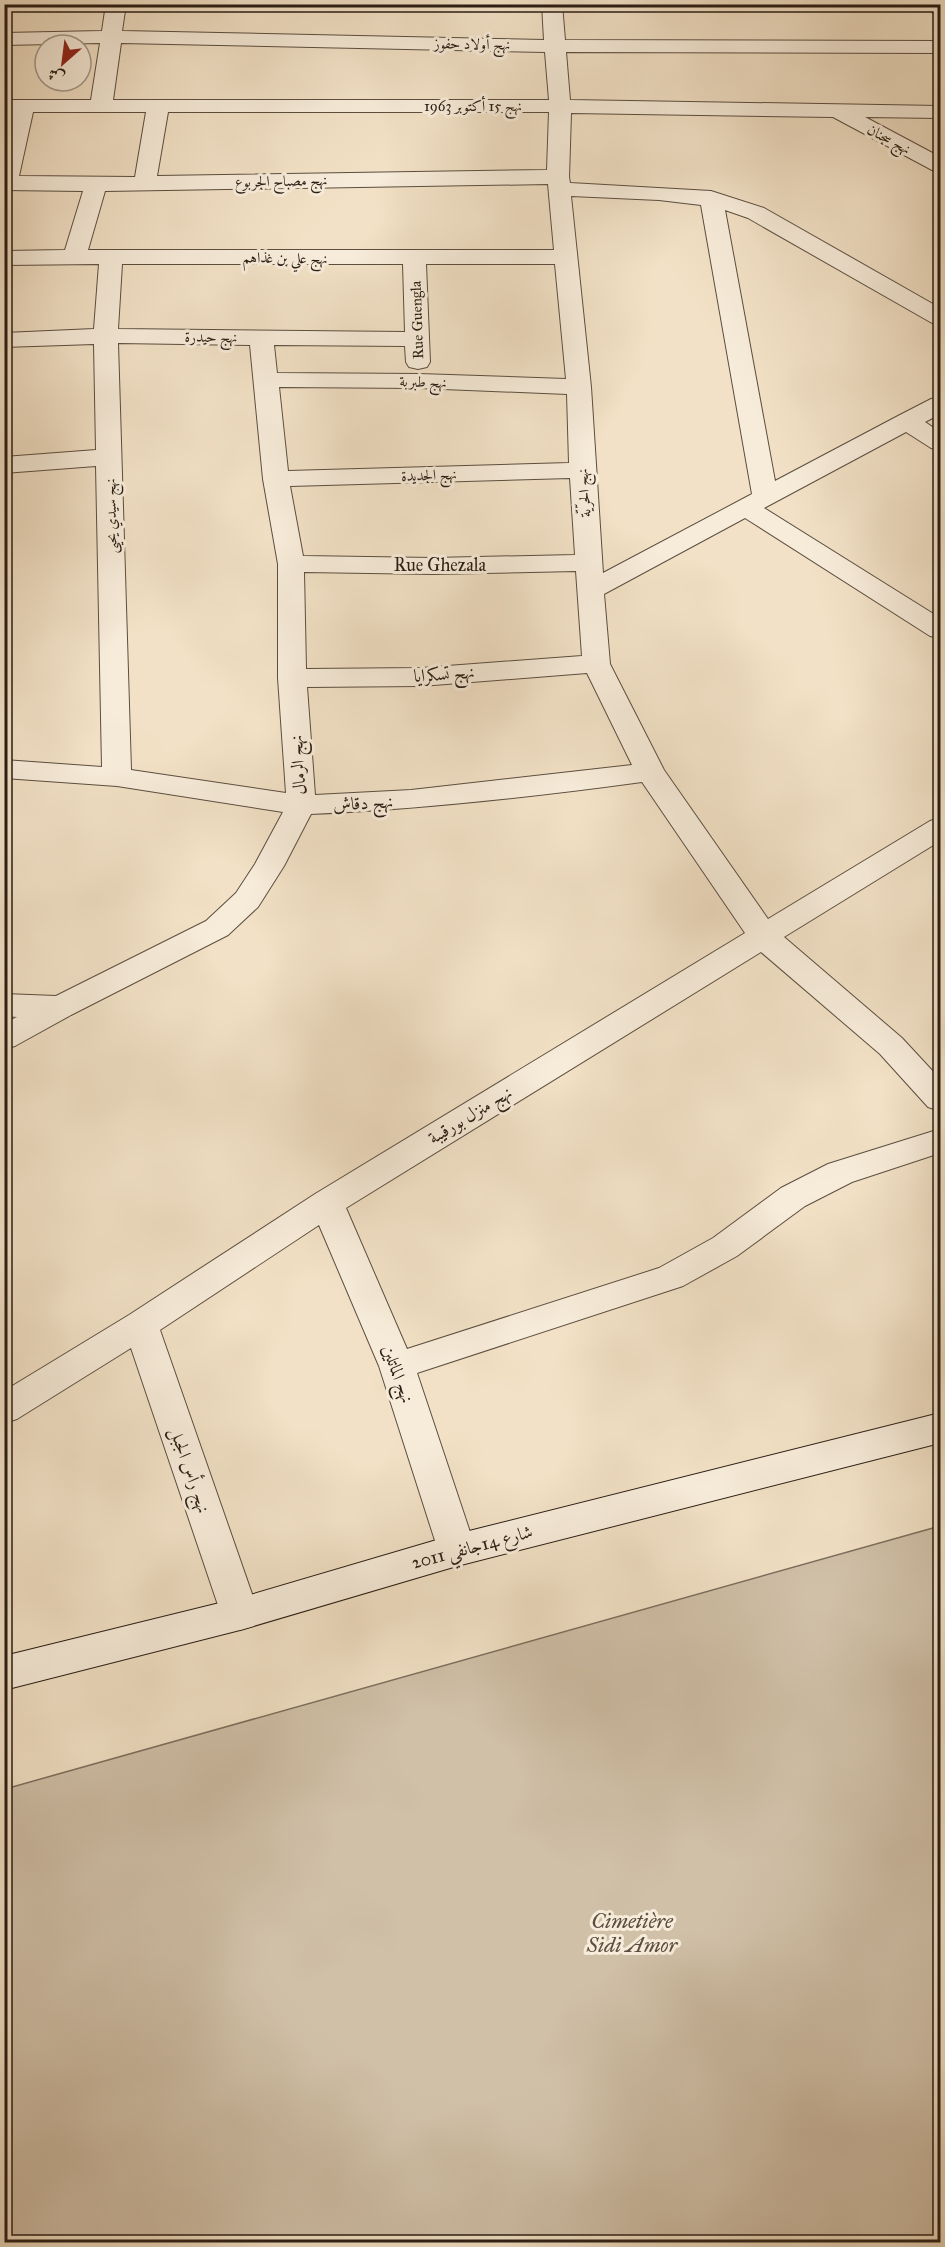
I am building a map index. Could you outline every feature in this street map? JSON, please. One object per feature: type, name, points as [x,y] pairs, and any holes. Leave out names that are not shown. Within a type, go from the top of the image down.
[{"type":"street","points":[[100,105],[116,4]]},
{"type":"street","name":"نهج الحرّيّة","points":[[552,4],[560,106],[558,183],[579,387],[582,470],[596,664],[650,771],[763,936],[891,1046],[940,1099]]},
{"type":"street","points":[[939,4],[940,9]]},
{"type":"street","name":"نهج أولاد حفوز","points":[[4,39],[111,37],[555,46],[940,47]]},
{"type":"street","points":[[145,183],[158,105]]},
{"type":"street","points":[[5,183],[14,106]]},
{"type":"street","name":"نهج 15 أكتوبر 1963","points":[[14,106],[560,106],[940,112]]},
{"type":"street","name":"نهج سجنان","points":[[838,112],[940,165]]},
{"type":"street","name":"نهج مصباح الجربوع","points":[[5,183],[558,183],[711,198],[756,213],[940,318]]},
{"type":"street","points":[[74,257],[96,184]]},
{"type":"street","points":[[711,198],[755,502],[940,630]]},
{"type":"street","name":"نهج علي بن غذاهم","points":[[4,258],[111,256],[414,259],[566,257]]},
{"type":"street","name":"نهج سيدي يحيى","points":[[111,256],[106,336],[117,777]]},
{"type":"street","name":"Rue Guengla","points":[[414,259],[419,381]]},
{"type":"street","name":"نهج حيدرة","points":[[4,340],[106,336],[417,339]]},
{"type":"street","name":"نهج الرمال","points":[[4,1038],[217,928],[247,900],[269,866],[301,806],[292,678],[291,564],[276,479],[261,338]]},
{"type":"street","name":"نهج طبربة","points":[[267,380],[419,381],[579,387]]},
{"type":"street","points":[[591,590],[940,404]]},
{"type":"street","points":[[907,422],[940,443]]},
{"type":"street","points":[[4,465],[109,457]]},
{"type":"street","name":"نهج الجديدة","points":[[276,479],[582,470]]},
{"type":"street","name":"Rue Ghezala","points":[[291,564],[433,566],[590,563]]},
{"type":"street","name":"نهج تسكرايا","points":[[292,678],[421,677],[596,664]]},
{"type":"street","name":"نهج دقاش","points":[[4,769],[117,777],[301,806],[422,799],[521,789],[650,771]]},
{"type":"street","name":"نهج منزل بورقيبة","points":[[4,1409],[141,1325],[327,1203],[763,936],[937,835]]},
{"type":"street","points":[[4,1005],[60,1008]]},
{"type":"street","points":[[397,1366],[671,1277],[725,1247],[793,1197],[840,1173],[940,1141]]},
{"type":"street","name":"نهج الماتلين","points":[[327,1203],[397,1366],[457,1550]]},
{"type":"street","name":"نهج رأس الجبل","points":[[141,1325],[240,1614]]},
{"type":"street","name":"شارع 14جانفي 2011","points":[[4,1673],[240,1614],[457,1550],[940,1428]]},
{"type":"green space","name":"Cimetière Sidi Amor","points":[[940,1526],[940,2242],[5,2242],[5,1789]]}]
